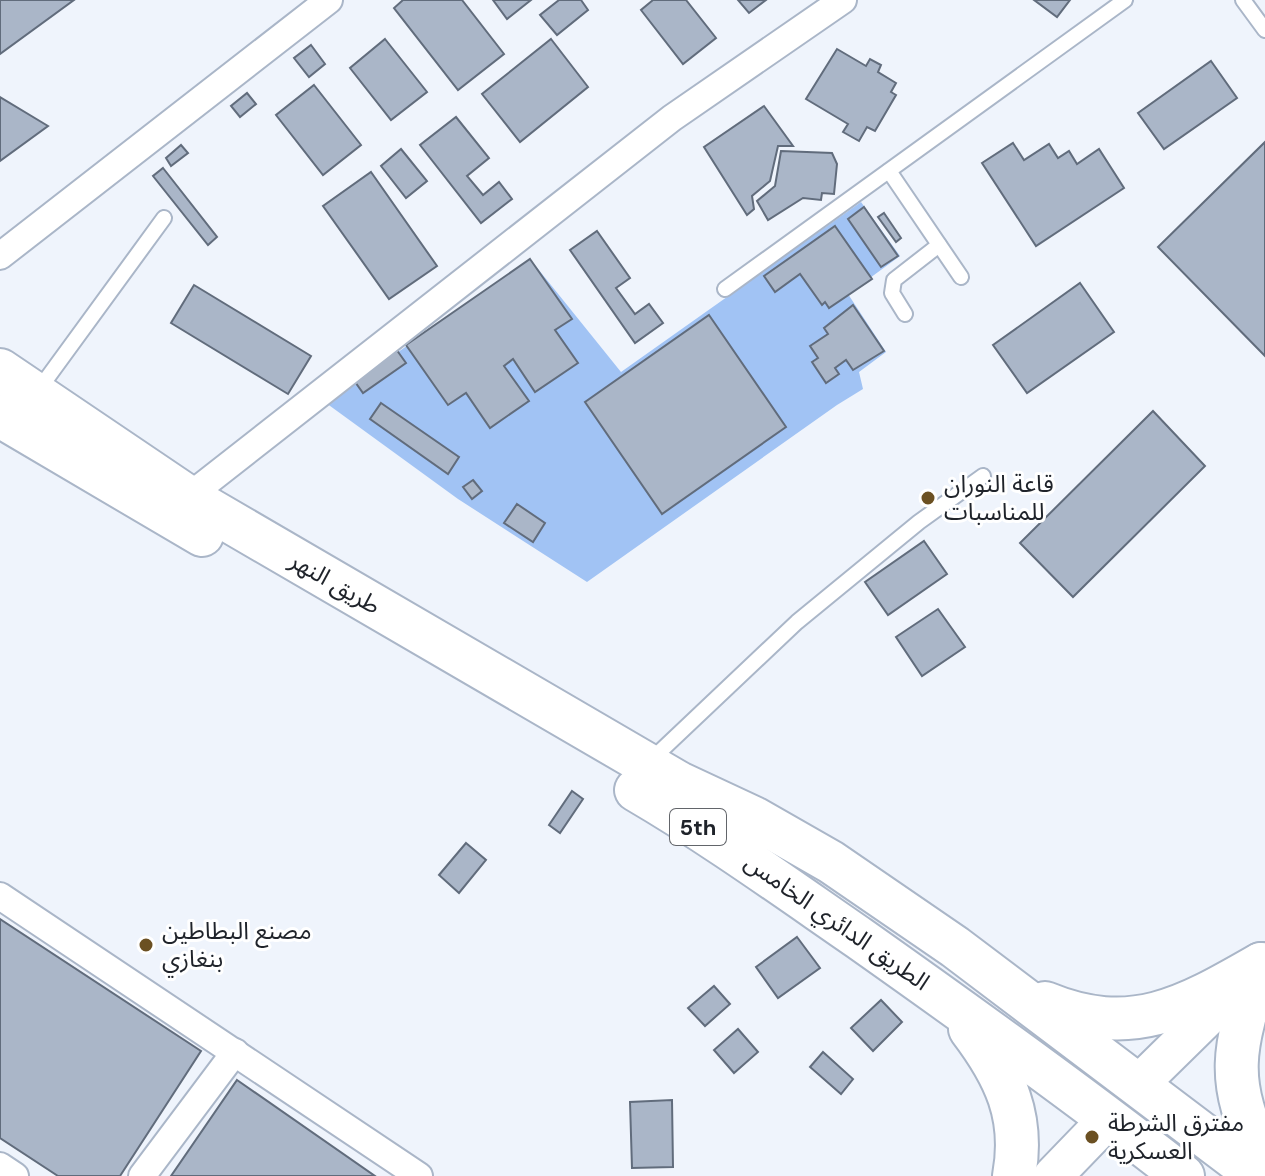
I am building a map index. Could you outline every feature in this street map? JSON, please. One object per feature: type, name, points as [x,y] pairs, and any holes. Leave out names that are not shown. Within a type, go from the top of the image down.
[{"type":"main road","name":"طريق النهر","points":[[0,370],[36,393],[186,510]]},
{"type":"main road","name":"طريق النهر","points":[[0,416],[186,510],[663,773]]},
{"type":"main road","name":"الطريق الدائري الخامس","points":[[186,510],[682,817],[947,1000],[1183,1176]]},
{"type":"main road","name":"الطريق الدائري الخامس","points":[[663,773],[754,818],[831,862],[955,947],[1258,1176]]},
{"type":"main road","points":[[1013,990],[1061,1010],[1091,1017],[1152,1016],[1221,989],[1263,962]]},
{"type":"main road","points":[[1138,1085],[1263,962]]},
{"type":"main road","points":[[1263,962],[1242,1021],[1236,1048],[1236,1076],[1240,1105],[1265,1162]]},
{"type":"main road","points":[[947,1000],[989,1055],[1006,1087],[1017,1120],[1019,1151],[1014,1176]]},
{"type":"main road","points":[[1053,1176],[1109,1118]]},
{"type":"street","points":[[0,256],[329,0]]},
{"type":"street","points":[[186,510],[672,118],[843,0]]},
{"type":"street","points":[[0,896],[418,1176]]},
{"type":"street","points":[[142,1176],[235,1052]]},
{"type":"street","points":[[0,1166],[15,1176]]},
{"type":"lane","points":[[725,289],[1125,0]]},
{"type":"lane","points":[[1243,0],[1265,30]]},
{"type":"lane","points":[[889,171],[961,277]]},
{"type":"lane","points":[[36,393],[164,218]]},
{"type":"lane","points":[[905,314],[892,293],[894,280],[939,245]]},
{"type":"lane","points":[[663,773],[797,622],[907,532],[983,476]]},
{"type":"shaded area","points":[[861,202],[900,256],[848,294],[886,352],[859,372],[863,389],[587,582],[458,499],[326,403],[530,259],[621,372]]},
{"type":"building","points":[[0,0],[74,0],[0,54]]},
{"type":"building","points":[[403,0],[462,0],[504,54],[458,90],[394,8]]},
{"type":"building","points":[[493,0],[531,0],[507,19]]},
{"type":"building","points":[[559,0],[581,0],[588,10],[557,35],[540,15]]},
{"type":"building","points":[[653,0],[686,0],[716,38],[683,64],[641,10]]},
{"type":"building","points":[[738,0],[766,0],[749,13]]},
{"type":"building","points":[[1034,0],[1070,0],[1057,17]]},
{"type":"building","points":[[385,39],[427,92],[391,120],[350,68]]},
{"type":"building","points":[[551,39],[588,87],[520,142],[482,94]]},
{"type":"building","points":[[311,45],[325,64],[309,77],[294,58]]},
{"type":"building","points":[[837,49],[866,66],[870,59],[881,65],[878,72],[896,83],[891,92],[896,95],[875,131],[867,127],[859,141],[843,132],[848,124],[806,99]]},
{"type":"building","points":[[1211,61],[1237,98],[1164,149],[1138,113]]},
{"type":"building","points":[[314,85],[361,145],[323,175],[276,115]]},
{"type":"building","points":[[247,93],[256,104],[240,117],[231,106]]},
{"type":"building","points":[[0,97],[48,126],[0,161]]},
{"type":"building","points":[[764,106],[793,146],[778,146],[770,181],[752,196],[754,209],[747,215],[704,147]]},
{"type":"building","points":[[456,117],[489,158],[467,176],[483,195],[499,182],[512,199],[481,223],[420,145]]},
{"type":"building","points":[[1265,142],[1265,356],[1158,247]]},
{"type":"building","points":[[1013,143],[1024,160],[1049,144],[1058,158],[1069,151],[1077,164],[1099,149],[1124,188],[1036,246],[982,163]]},
{"type":"building","points":[[181,145],[188,153],[171,166],[166,158]]},
{"type":"building","points":[[401,149],[427,181],[406,198],[381,166]]},
{"type":"building","points":[[781,151],[832,153],[837,164],[834,194],[822,193],[821,200],[803,198],[768,220],[757,201],[775,186]]},
{"type":"building","points":[[163,168],[217,237],[208,245],[153,176]]},
{"type":"building","points":[[371,172],[437,266],[389,299],[323,206]]},
{"type":"building","points":[[864,207],[898,256],[881,267],[848,219]]},
{"type":"building","points":[[884,213],[901,238],[896,242],[878,217]]},
{"type":"building","points":[[835,226],[872,279],[829,308],[825,302],[822,305],[800,274],[775,292],[764,276]]},
{"type":"building","points":[[597,231],[630,278],[616,288],[635,314],[649,304],[663,323],[635,343],[570,250]]},
{"type":"building","points":[[530,259],[572,319],[555,330],[578,363],[535,392],[513,359],[504,366],[529,401],[490,428],[466,393],[448,405],[406,345]]},
{"type":"building","points":[[1080,283],[1114,332],[1027,393],[993,345]]},
{"type":"building","points":[[194,285],[311,356],[288,394],[171,323]]},
{"type":"building","points":[[853,305],[884,351],[853,370],[846,360],[835,368],[839,374],[826,383],[812,362],[818,358],[810,346],[828,334],[824,328]]},
{"type":"building","points":[[709,315],[786,427],[662,514],[585,402]]},
{"type":"building","points":[[396,349],[406,363],[363,393],[353,379]]},
{"type":"building","points":[[381,403],[459,457],[448,474],[370,419]]},
{"type":"building","points":[[1153,411],[1205,466],[1073,597],[1020,543]]},
{"type":"building","points":[[473,480],[482,491],[472,499],[463,487]]},
{"type":"building","points":[[517,504],[545,523],[533,542],[504,523]]},
{"type":"building","points":[[924,541],[947,574],[888,615],[865,582]]},
{"type":"building","points":[[938,609],[965,647],[922,676],[896,637]]},
{"type":"building","points":[[572,791],[583,799],[560,833],[549,825]]},
{"type":"building","points":[[466,843],[486,860],[459,893],[439,875]]},
{"type":"building","points":[[0,919],[201,1051],[120,1176],[58,1176],[0,1138]]},
{"type":"building","points":[[797,937],[820,968],[778,998],[756,967]]},
{"type":"building","points":[[714,986],[730,1004],[705,1026],[688,1008]]},
{"type":"building","points":[[881,1000],[902,1022],[873,1051],[851,1028]]},
{"type":"building","points":[[738,1029],[758,1052],[734,1073],[714,1050]]},
{"type":"building","points":[[823,1052],[853,1079],[841,1094],[810,1067]]},
{"type":"building","points":[[237,1080],[375,1176],[171,1176]]},
{"type":"building","points":[[672,1100],[673,1167],[632,1168],[630,1102]]},
{"type":"place","name":"قاعة النوران للمناسبات","points":[[928,498]]},
{"type":"place","name":"مصنع البطاطين بنغازي","points":[[146,945]]},
{"type":"place","name":"مفترق الشرطة العسكرية","points":[[1092,1137]]}]
